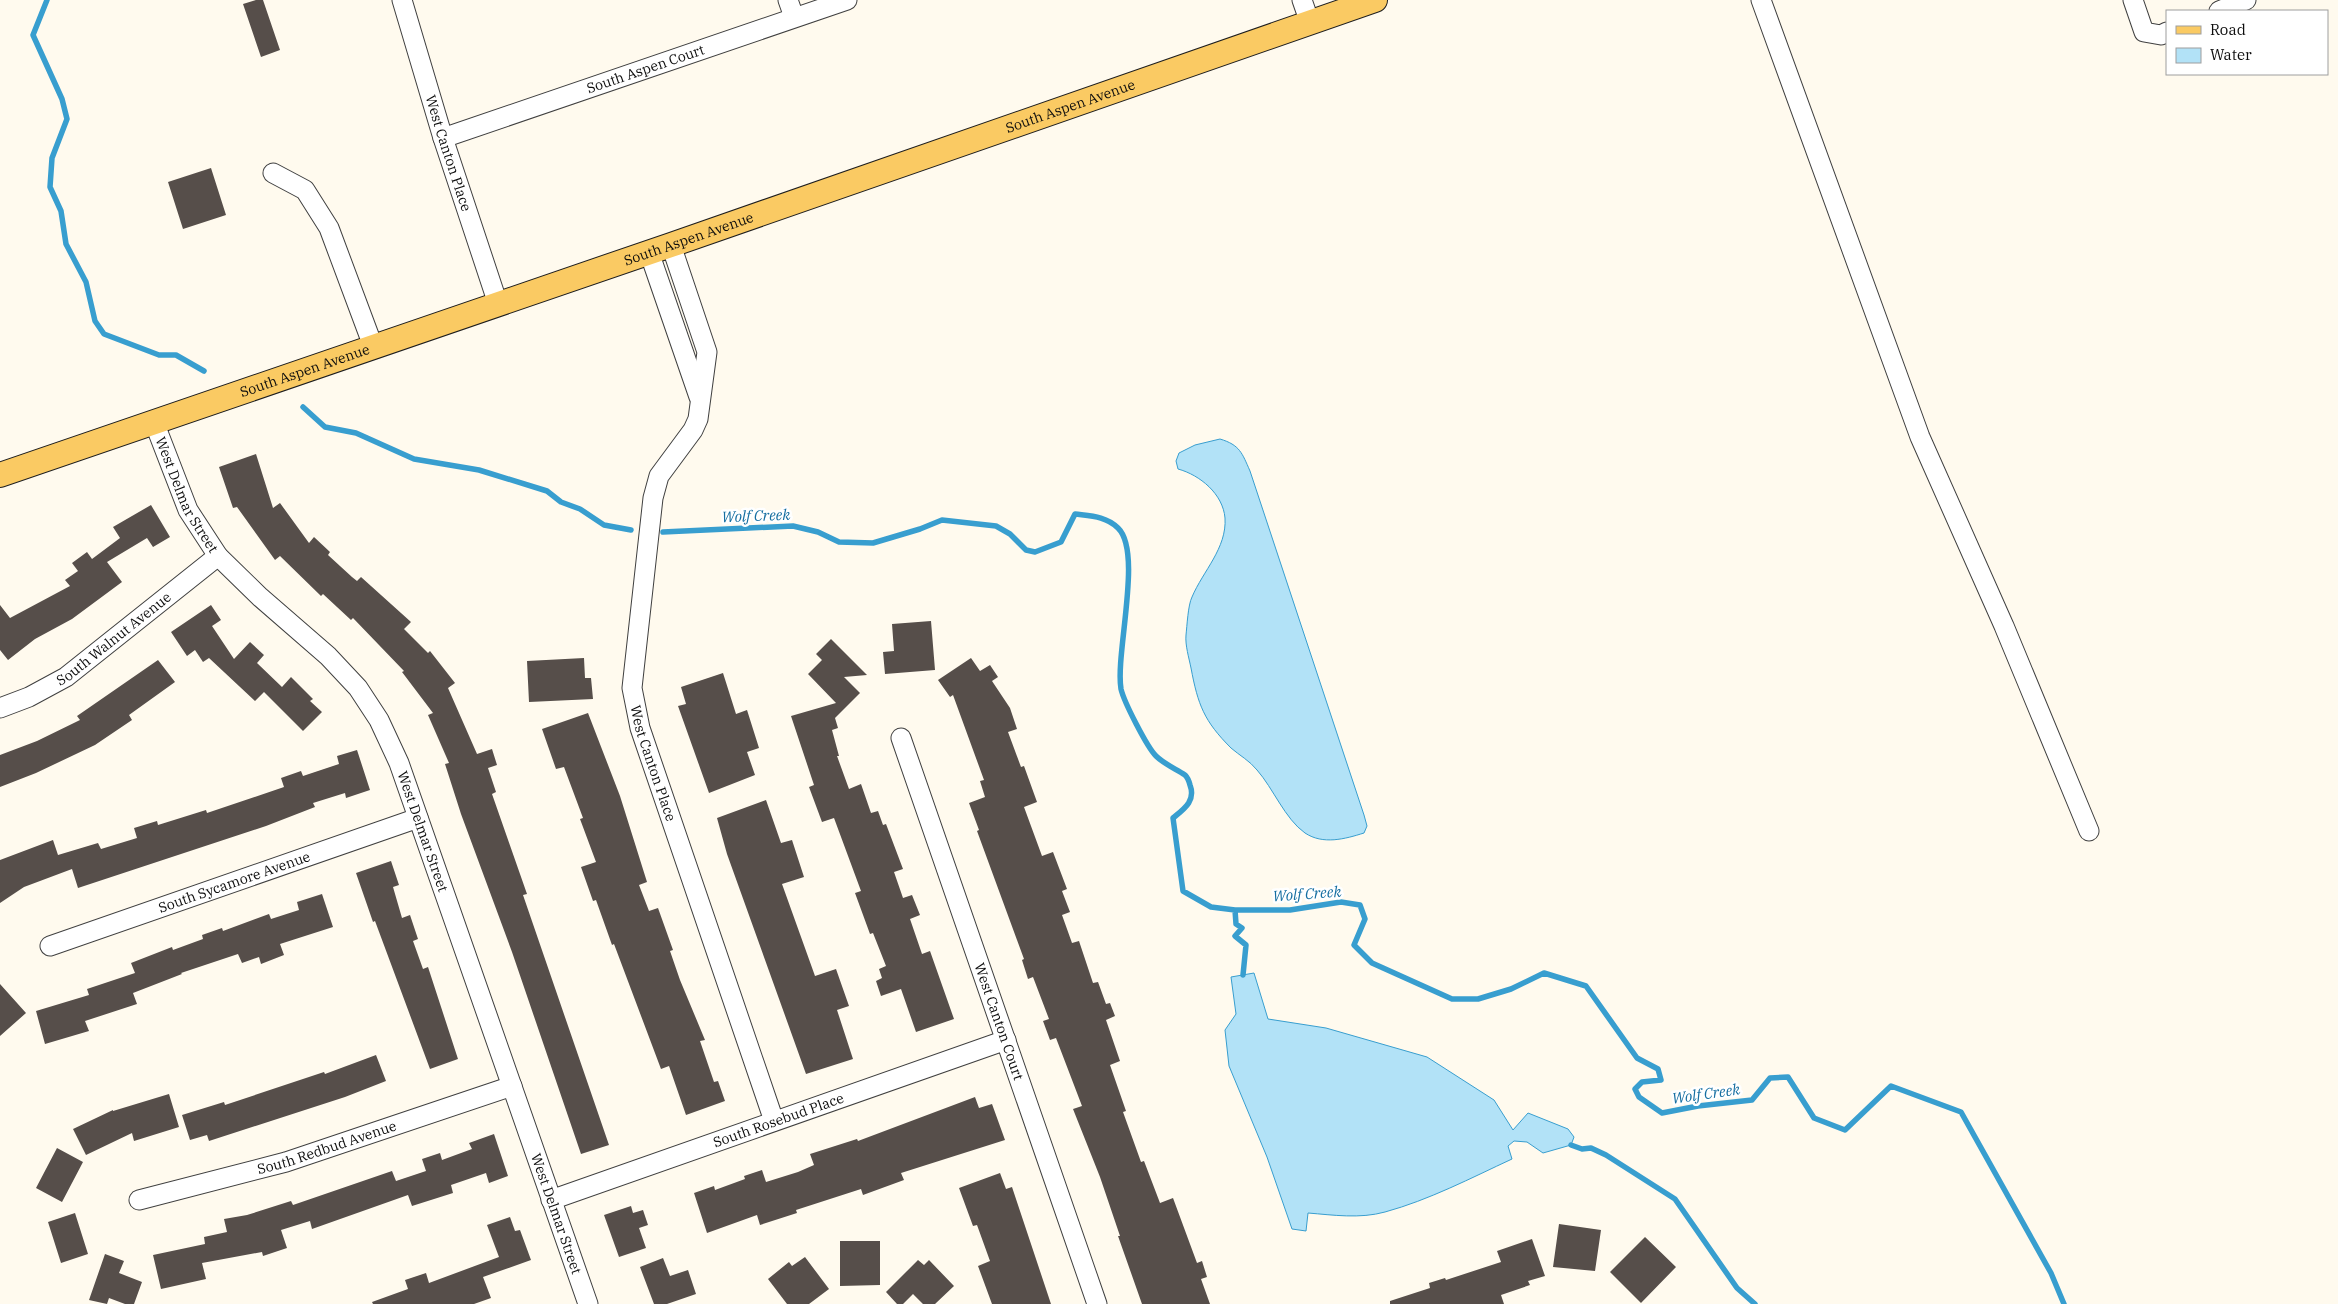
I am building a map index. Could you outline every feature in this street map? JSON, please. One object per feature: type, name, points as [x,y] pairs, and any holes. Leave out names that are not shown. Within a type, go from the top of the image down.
[{"type":"main road","name":"South Aspen Avenue","points":[[0,475],[671,245],[1375,0]]},
{"type":"street","name":"West Canton Place","points":[[402,0],[443,138],[498,304]]},
{"type":"street","name":"South Aspen Court","points":[[443,138],[791,9],[847,0]]},
{"type":"street","points":[[1302,0],[1310,23]]},
{"type":"street","points":[[1761,0],[1920,437],[2004,626],[2089,831]]},
{"type":"street","points":[[2133,0],[2144,32],[2161,35],[2166,32]]},
{"type":"street","points":[[2221,10],[2246,0]]},
{"type":"street","points":[[274,173],[305,190],[329,228],[373,346]]},
{"type":"street","name":"West Canton Place","points":[[671,245],[707,352],[702,404],[693,430],[659,476],[653,498],[632,688],[640,728],[774,1121]]},
{"type":"street","points":[[649,252],[702,404]]},
{"type":"street","name":"West Delmar Street","points":[[154,422],[188,510],[218,556],[260,598],[328,656],[358,688],[379,720],[391,746],[418,818],[588,1304]]},
{"type":"street","name":"South Walnut Avenue","points":[[0,708],[30,697],[66,677],[218,556]]},
{"type":"street","name":"West Canton Court","points":[[901,738],[1097,1304]]},
{"type":"street","name":"South Sycamore Avenue","points":[[50,946],[418,818]]},
{"type":"street","name":"South Rosebud Place","points":[[551,1200],[1006,1040]]},
{"type":"street","name":"South Redbud Avenue","points":[[139,1200],[286,1162],[512,1086]]},
{"type":"water","points":[[1220,439],[1227,441],[1240,450],[1250,471],[1364,815],[1367,826],[1364,833],[1342,839],[1327,840],[1312,837],[1305,833],[1285,812],[1263,777],[1248,761],[1231,748],[1214,729],[1208,721],[1200,702],[1187,652],[1186,635],[1189,610],[1197,587],[1222,539],[1225,529],[1225,518],[1220,501],[1209,487],[1194,476],[1178,469],[1176,461],[1179,453],[1195,445]]},
{"type":"water","points":[[1254,973],[1268,1019],[1326,1028],[1427,1057],[1494,1100],[1513,1130],[1528,1113],[1568,1129],[1574,1137],[1571,1145],[1543,1153],[1527,1142],[1514,1141],[1508,1146],[1512,1159],[1434,1195],[1376,1214],[1346,1216],[1308,1213],[1306,1231],[1292,1229],[1267,1157],[1229,1066],[1225,1030],[1236,1014],[1231,977]]},
{"type":"building","points":[[263,0],[280,50],[261,57],[243,4]]},
{"type":"building","points":[[211,168],[226,215],[183,229],[168,182]]},
{"type":"building","points":[[256,454],[273,508],[280,503],[309,543],[314,537],[330,552],[328,555],[352,577],[357,581],[361,577],[411,622],[404,629],[428,653],[430,651],[455,683],[448,688],[477,754],[492,749],[497,765],[488,768],[496,792],[492,794],[527,894],[523,895],[609,1145],[581,1154],[512,952],[461,814],[445,764],[449,763],[428,715],[433,713],[402,672],[404,671],[353,618],[351,620],[323,594],[321,596],[280,556],[275,560],[237,507],[233,508],[219,467]]},
{"type":"building","points":[[151,505],[170,537],[153,547],[147,538],[107,562],[122,582],[72,619],[35,639],[8,660],[0,650],[0,605],[10,618],[70,586],[65,580],[78,571],[72,563],[87,552],[92,559],[120,538],[113,527]]},
{"type":"building","points":[[211,605],[221,620],[212,626],[234,659],[250,642],[264,655],[257,663],[282,687],[291,677],[313,699],[310,701],[322,712],[303,731],[264,692],[255,701],[209,658],[203,662],[195,650],[187,656],[171,632]]},
{"type":"building","points":[[931,621],[935,670],[885,674],[883,652],[894,651],[892,624]]},
{"type":"building","points":[[831,639],[867,675],[844,677],[860,693],[835,718],[838,728],[832,730],[839,756],[837,756],[849,789],[861,784],[871,813],[878,811],[883,825],[886,824],[903,869],[894,872],[903,898],[912,895],[920,915],[910,919],[922,954],[930,951],[954,1019],[916,1032],[901,989],[881,996],[876,981],[882,978],[879,969],[886,966],[873,933],[870,934],[855,893],[861,891],[834,818],[822,822],[809,787],[814,785],[791,716],[836,703],[808,674],[822,660],[816,654]]},
{"type":"building","points":[[584,658],[585,678],[591,678],[593,699],[529,702],[527,661]]},
{"type":"building","points":[[971,658],[980,671],[990,665],[998,677],[992,681],[1010,708],[1017,729],[1008,732],[1021,767],[1024,766],[1037,802],[1024,807],[1042,856],[1053,852],[1067,889],[1062,891],[1070,912],[1062,915],[1072,943],[1079,941],[1093,983],[1098,982],[1106,1004],[1110,1003],[1115,1016],[1106,1020],[1120,1061],[1110,1065],[1126,1111],[1123,1112],[1141,1162],[1144,1161],[1160,1203],[1173,1198],[1197,1263],[1202,1261],[1207,1277],[1201,1279],[1210,1304],[1142,1304],[1100,1177],[1073,1109],[1082,1106],[1056,1038],[1050,1040],[1043,1021],[1049,1019],[1033,977],[1028,979],[1022,960],[1024,959],[977,831],[979,830],[969,803],[985,797],[980,781],[984,780],[953,695],[950,697],[938,680]]},
{"type":"building","points":[[158,660],[175,682],[129,715],[132,720],[95,745],[36,773],[0,787],[0,755],[37,741],[80,720],[77,716]]},
{"type":"building","points":[[723,673],[736,714],[747,710],[759,748],[747,752],[755,775],[709,793],[678,706],[686,704],[681,687]]},
{"type":"building","points":[[588,713],[620,796],[647,882],[639,885],[649,911],[658,908],[673,950],[670,951],[680,980],[705,1040],[700,1041],[714,1082],[718,1081],[725,1101],[686,1115],[669,1066],[661,1069],[614,944],[612,945],[596,900],[593,901],[581,867],[596,862],[580,819],[583,818],[564,767],[556,769],[542,729]]},
{"type":"building","points":[[357,750],[370,790],[346,798],[345,793],[313,803],[315,807],[266,826],[78,888],[72,869],[24,887],[0,903],[0,860],[53,840],[58,855],[98,843],[101,849],[137,838],[134,828],[157,821],[158,825],[206,810],[207,813],[284,787],[281,778],[301,771],[303,776],[339,764],[337,756]]},
{"type":"building","points":[[766,800],[781,843],[792,840],[804,877],[782,884],[815,976],[836,969],[849,1006],[837,1010],[853,1059],[806,1074],[727,854],[717,818]]},
{"type":"building","points":[[391,861],[399,885],[393,887],[402,918],[410,915],[418,939],[413,941],[423,969],[428,967],[458,1059],[430,1069],[356,873]]},
{"type":"building","points":[[322,894],[333,927],[280,944],[284,955],[261,964],[259,957],[242,963],[238,954],[181,973],[133,993],[137,1004],[85,1021],[89,1031],[45,1044],[36,1011],[89,995],[87,989],[135,973],[131,963],[172,947],[173,950],[203,939],[202,935],[222,928],[223,931],[269,914],[271,919],[299,910],[297,902]]},
{"type":"building","points":[[0,984],[26,1013],[0,1036]]},
{"type":"building","points":[[376,1055],[386,1081],[345,1097],[209,1141],[207,1135],[190,1140],[182,1115],[224,1102],[225,1105],[324,1072],[325,1074]]},
{"type":"building","points":[[169,1094],[179,1127],[134,1141],[132,1133],[86,1155],[73,1129],[113,1110]]},
{"type":"building","points":[[975,1097],[979,1108],[992,1104],[1005,1140],[901,1173],[904,1180],[863,1195],[861,1189],[796,1210],[797,1213],[760,1225],[757,1215],[707,1233],[694,1193],[714,1186],[715,1190],[745,1179],[744,1176],[762,1170],[766,1182],[798,1172],[814,1165],[810,1154],[857,1139],[858,1141]]},
{"type":"building","points":[[494,1134],[508,1176],[489,1183],[486,1173],[451,1185],[453,1193],[412,1206],[408,1195],[312,1229],[310,1221],[281,1230],[287,1248],[263,1256],[262,1252],[202,1263],[206,1279],[161,1289],[153,1255],[205,1244],[204,1237],[227,1232],[224,1219],[247,1215],[291,1201],[293,1205],[392,1171],[396,1181],[426,1171],[422,1159],[440,1153],[442,1160],[472,1149],[469,1143]]},
{"type":"building","points":[[57,1148],[83,1162],[62,1202],[36,1188]]},
{"type":"building","points":[[1000,1173],[1006,1189],[1012,1187],[1051,1304],[992,1304],[978,1266],[990,1261],[977,1225],[973,1226],[959,1188]]},
{"type":"building","points":[[631,1206],[633,1213],[643,1210],[648,1225],[639,1228],[646,1248],[619,1257],[604,1215]]},
{"type":"building","points":[[75,1213],[88,1254],[61,1263],[48,1222]]},
{"type":"building","points":[[510,1217],[515,1231],[520,1230],[531,1260],[483,1277],[491,1298],[474,1304],[373,1304],[372,1302],[408,1289],[405,1280],[426,1273],[429,1283],[499,1257],[487,1225]]},
{"type":"building","points":[[1559,1224],[1601,1230],[1595,1271],[1553,1267]]},
{"type":"building","points":[[1645,1237],[1676,1267],[1641,1303],[1610,1272]]},
{"type":"building","points":[[1532,1239],[1545,1276],[1528,1281],[1530,1285],[1501,1295],[1504,1304],[1390,1304],[1390,1301],[1430,1288],[1429,1283],[1445,1278],[1446,1280],[1501,1262],[1497,1251]]},
{"type":"building","points":[[840,1241],[880,1241],[880,1285],[840,1286]]},
{"type":"building","points":[[105,1254],[124,1261],[119,1273],[142,1282],[134,1304],[125,1304],[109,1298],[107,1304],[89,1300]]},
{"type":"building","points":[[805,1257],[829,1289],[809,1304],[787,1304],[768,1279],[789,1262],[792,1266]]},
{"type":"building","points":[[663,1258],[670,1276],[688,1270],[696,1294],[667,1304],[654,1304],[640,1267]]},
{"type":"building","points":[[918,1260],[924,1265],[929,1260],[954,1286],[935,1304],[923,1304],[913,1294],[903,1304],[897,1304],[886,1292]]},
{"type":"waterway","points":[[47,0],[33,35],[62,99],[67,119],[52,158],[50,187],[61,211],[66,244],[86,282],[95,321],[104,334],[159,355],[176,355],[204,371]]},
{"type":"waterway","points":[[303,407],[325,427],[356,433],[414,459],[479,470],[547,491],[561,502],[580,509],[604,525],[631,530]]},
{"type":"waterway","name":"Wolf Creek","points":[[663,532],[793,526],[818,532],[839,542],[873,543],[920,529],[942,520],[996,526],[1010,534],[1026,550],[1035,552],[1061,542],[1075,514],[1098,517],[1108,521],[1118,528],[1125,540],[1128,558],[1127,604],[1120,673],[1121,689],[1131,714],[1152,751],[1163,762],[1185,775],[1189,781],[1190,800],[1173,818],[1183,891],[1211,907],[1235,910],[1290,910],[1341,902],[1360,905],[1365,919],[1354,945],[1372,963],[1452,999],[1478,999],[1511,989],[1544,973],[1586,986],[1637,1058],[1658,1069],[1661,1080],[1642,1082],[1635,1089],[1639,1097],[1662,1113],[1698,1106],[1752,1100],[1770,1078],[1788,1077],[1814,1118],[1845,1130],[1891,1086],[1961,1112],[2051,1273],[2064,1304]]},
{"type":"waterway","points":[[1235,910],[1236,924],[1242,928],[1235,936],[1246,945],[1243,975]]},
{"type":"waterway","points":[[1571,1145],[1582,1149],[1591,1148],[1606,1155],[1675,1199],[1737,1288],[1755,1304]]}]
